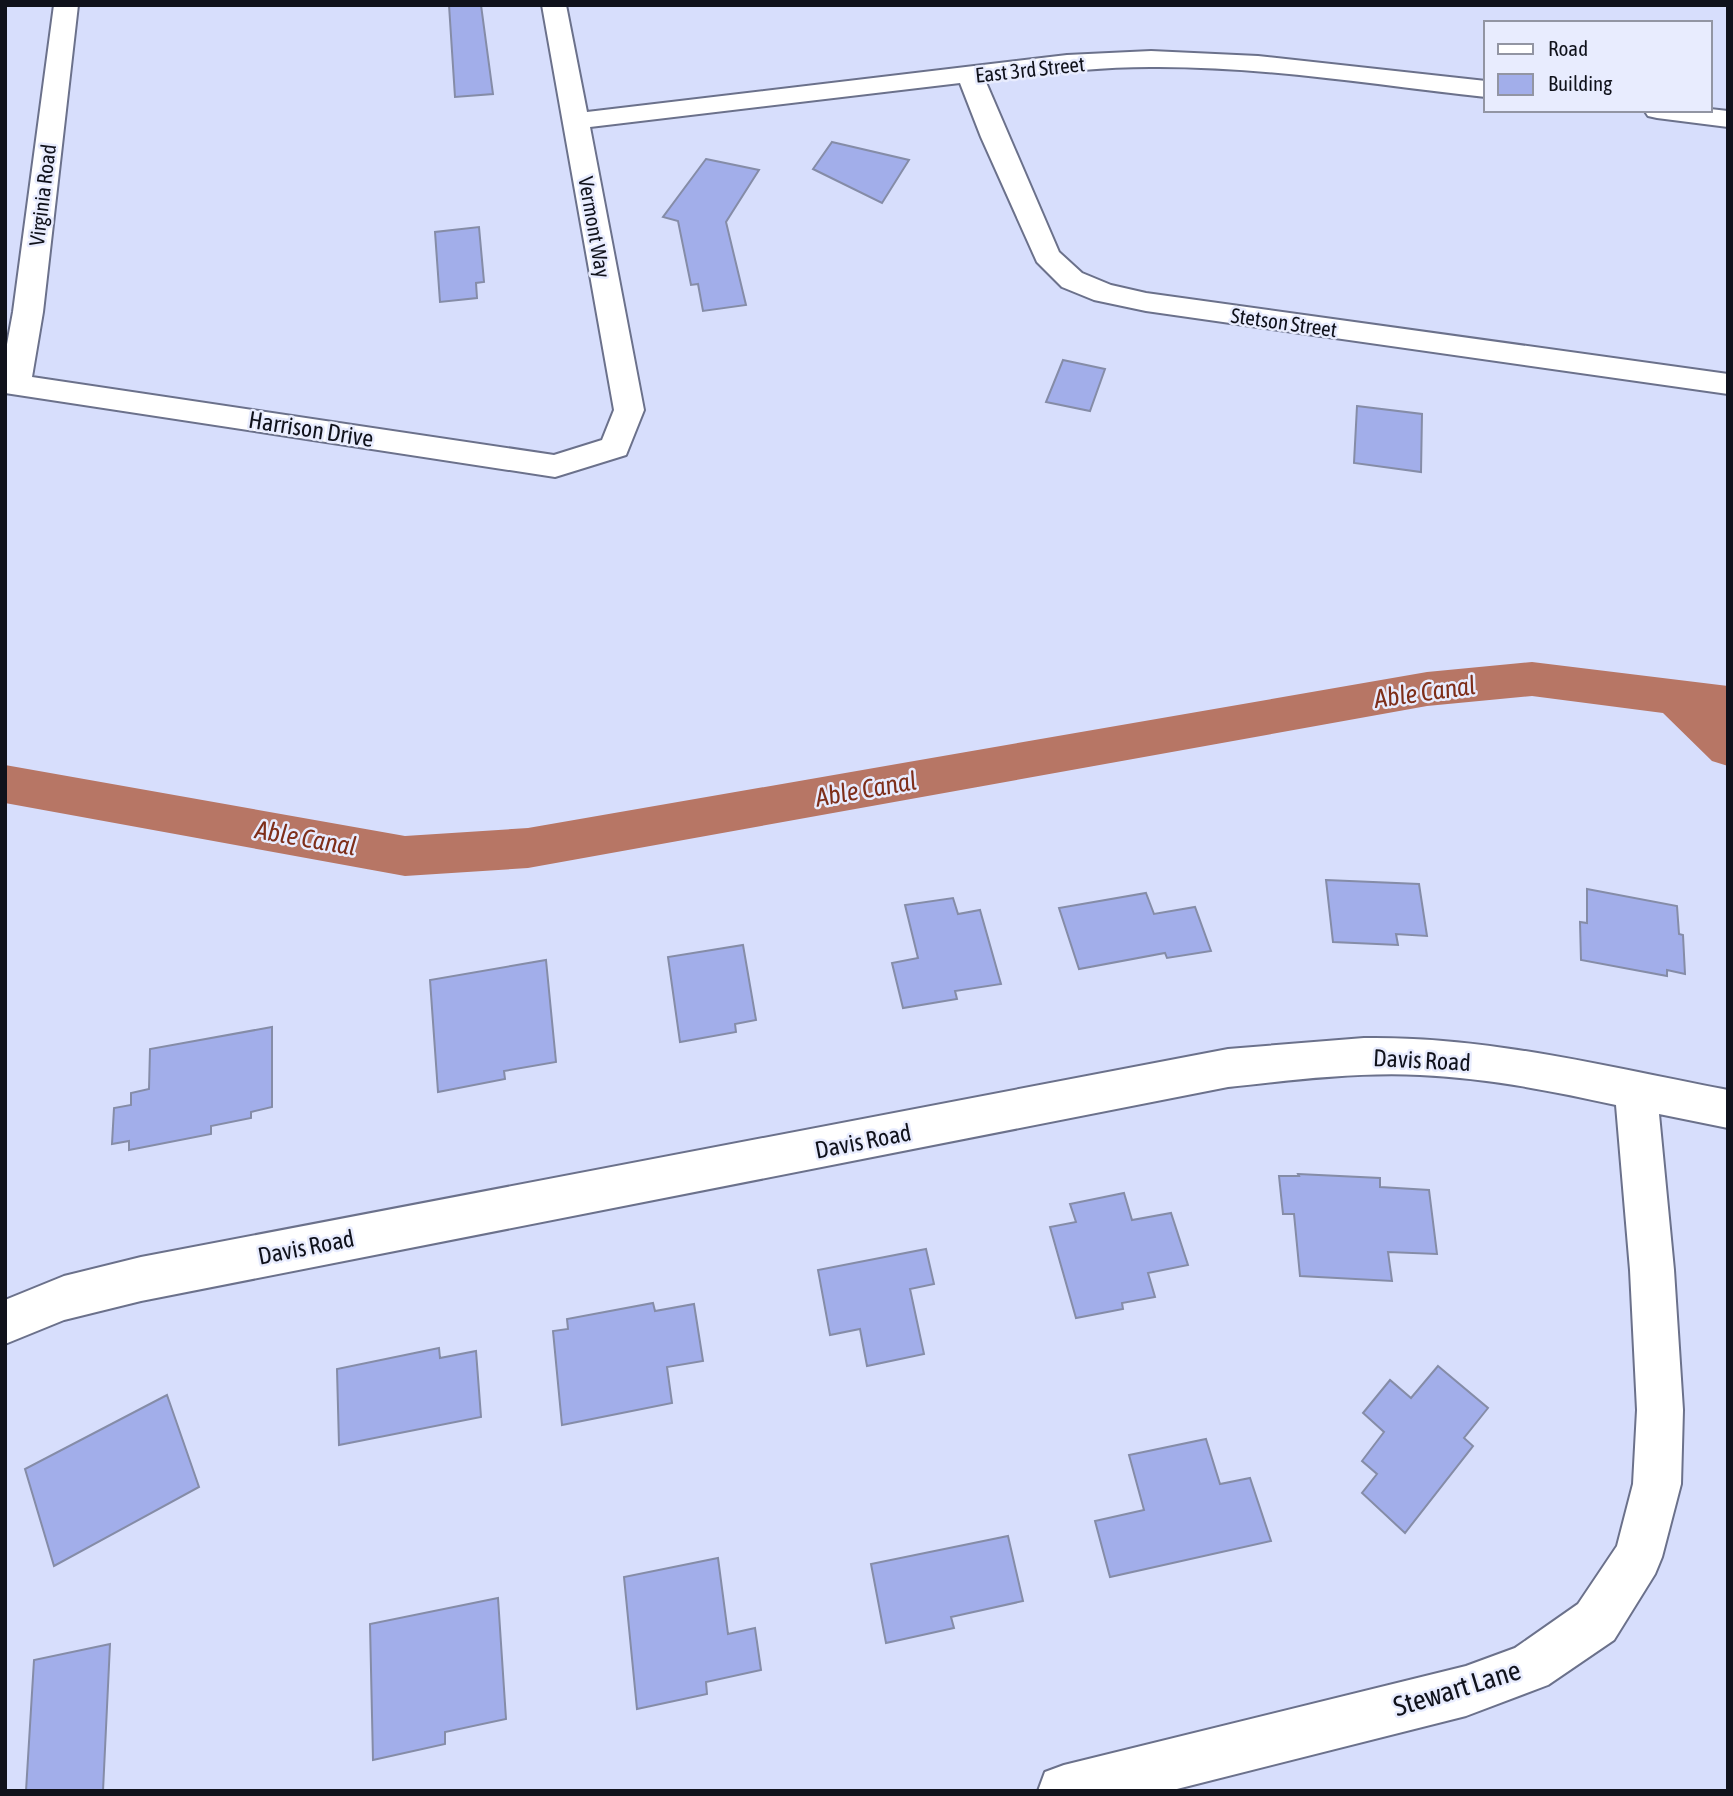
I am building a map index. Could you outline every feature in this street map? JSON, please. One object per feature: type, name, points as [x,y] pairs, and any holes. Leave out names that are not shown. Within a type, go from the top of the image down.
[{"type":"street","name":"Virginia Road","points":[[10,384],[28,312],[66,5]]},
{"type":"street","name":"Vermont Way","points":[[554,5],[629,411],[615,447]]},
{"type":"street","name":"East 3rd Street","points":[[576,121],[1068,63],[1196,60],[1351,73],[1484,89]]},
{"type":"street","name":"Stetson Street","points":[[971,75],[994,137],[1046,256],[1072,280],[1104,293],[1146,302],[1728,384]]},
{"type":"street","points":[[1673,112],[1728,119]]},
{"type":"street","name":"Harrison Drive","points":[[10,384],[555,466],[615,447]]},
{"type":"street","name":"Davis Road","points":[[5,1322],[64,1298],[141,1279],[1228,1068],[1379,1055],[1446,1058],[1535,1070],[1636,1093],[1728,1109]]},
{"type":"street","name":"Stewart Lane","points":[[1064,1791],[1466,1691],[1530,1667],[1596,1622],[1637,1557],[1657,1484],[1659,1396],[1636,1093]]},
{"type":"building","points":[[449,5],[481,5],[493,94],[455,97]]},
{"type":"building","points":[[832,142],[909,160],[882,203],[813,169]]},
{"type":"building","points":[[706,159],[759,170],[726,222],[746,305],[703,311],[698,284],[691,285],[678,221],[663,217]]},
{"type":"building","points":[[479,227],[484,282],[476,283],[477,298],[440,302],[435,232]]},
{"type":"building","points":[[1063,360],[1105,369],[1090,411],[1046,402]]},
{"type":"building","points":[[1357,406],[1422,414],[1421,472],[1354,463]]},
{"type":"building","points":[[1326,880],[1419,884],[1427,936],[1396,934],[1398,945],[1333,942]]},
{"type":"building","points":[[1587,889],[1677,906],[1679,934],[1683,935],[1685,974],[1667,970],[1667,976],[1581,960],[1580,922],[1587,923]]},
{"type":"building","points":[[1146,893],[1154,914],[1195,907],[1211,951],[1167,958],[1165,953],[1079,969],[1059,908]]},
{"type":"building","points":[[953,898],[958,914],[980,910],[1001,984],[955,991],[957,999],[903,1008],[892,963],[918,958],[905,905]]},
{"type":"building","points":[[743,945],[756,1020],[735,1024],[736,1032],[680,1042],[668,957]]},
{"type":"building","points":[[546,960],[556,1062],[504,1071],[505,1079],[438,1092],[430,980]]},
{"type":"building","points":[[272,1027],[272,1107],[251,1112],[251,1118],[211,1126],[211,1134],[129,1150],[129,1141],[112,1144],[114,1108],[131,1105],[131,1093],[149,1089],[150,1049]]},
{"type":"building","points":[[1298,1174],[1380,1178],[1380,1187],[1429,1190],[1437,1254],[1388,1252],[1392,1281],[1300,1276],[1294,1214],[1283,1214],[1279,1176],[1299,1176]]},
{"type":"building","points":[[1124,1193],[1132,1220],[1171,1213],[1188,1265],[1148,1273],[1155,1297],[1122,1303],[1123,1309],[1076,1318],[1050,1227],[1076,1222],[1070,1204]]},
{"type":"building","points":[[926,1249],[934,1284],[910,1289],[924,1354],[867,1366],[860,1329],[830,1335],[818,1270]]},
{"type":"building","points":[[653,1303],[655,1311],[694,1304],[703,1361],[667,1367],[672,1403],[562,1425],[553,1331],[568,1329],[567,1319]]},
{"type":"building","points":[[439,1348],[440,1358],[476,1351],[481,1417],[339,1445],[337,1369]]},
{"type":"building","points":[[1438,1366],[1488,1408],[1464,1438],[1473,1446],[1405,1533],[1362,1493],[1377,1474],[1362,1461],[1384,1432],[1363,1413],[1390,1380],[1411,1398]]},
{"type":"building","points":[[167,1395],[199,1487],[54,1566],[25,1469]]},
{"type":"building","points":[[1206,1439],[1220,1484],[1250,1478],[1271,1541],[1110,1577],[1095,1521],[1144,1510],[1129,1455]]},
{"type":"building","points":[[1008,1536],[1023,1601],[951,1617],[954,1628],[886,1643],[871,1564]]},
{"type":"building","points":[[718,1558],[728,1634],[755,1628],[761,1670],[706,1682],[707,1694],[637,1709],[624,1577]]},
{"type":"building","points":[[498,1598],[506,1719],[445,1732],[445,1744],[373,1760],[370,1624]]},
{"type":"building","points":[[110,1644],[103,1791],[26,1791],[34,1660]]},
{"type":"waterway","name":"Able Canal","points":[[5,784],[405,856],[528,848],[1427,689],[1532,679],[1675,697]]},
{"type":"waterway","name":"Able Canal","points":[[1675,697],[1728,704]]},
{"type":"waterway","points":[[1675,697],[1728,748]]}]
